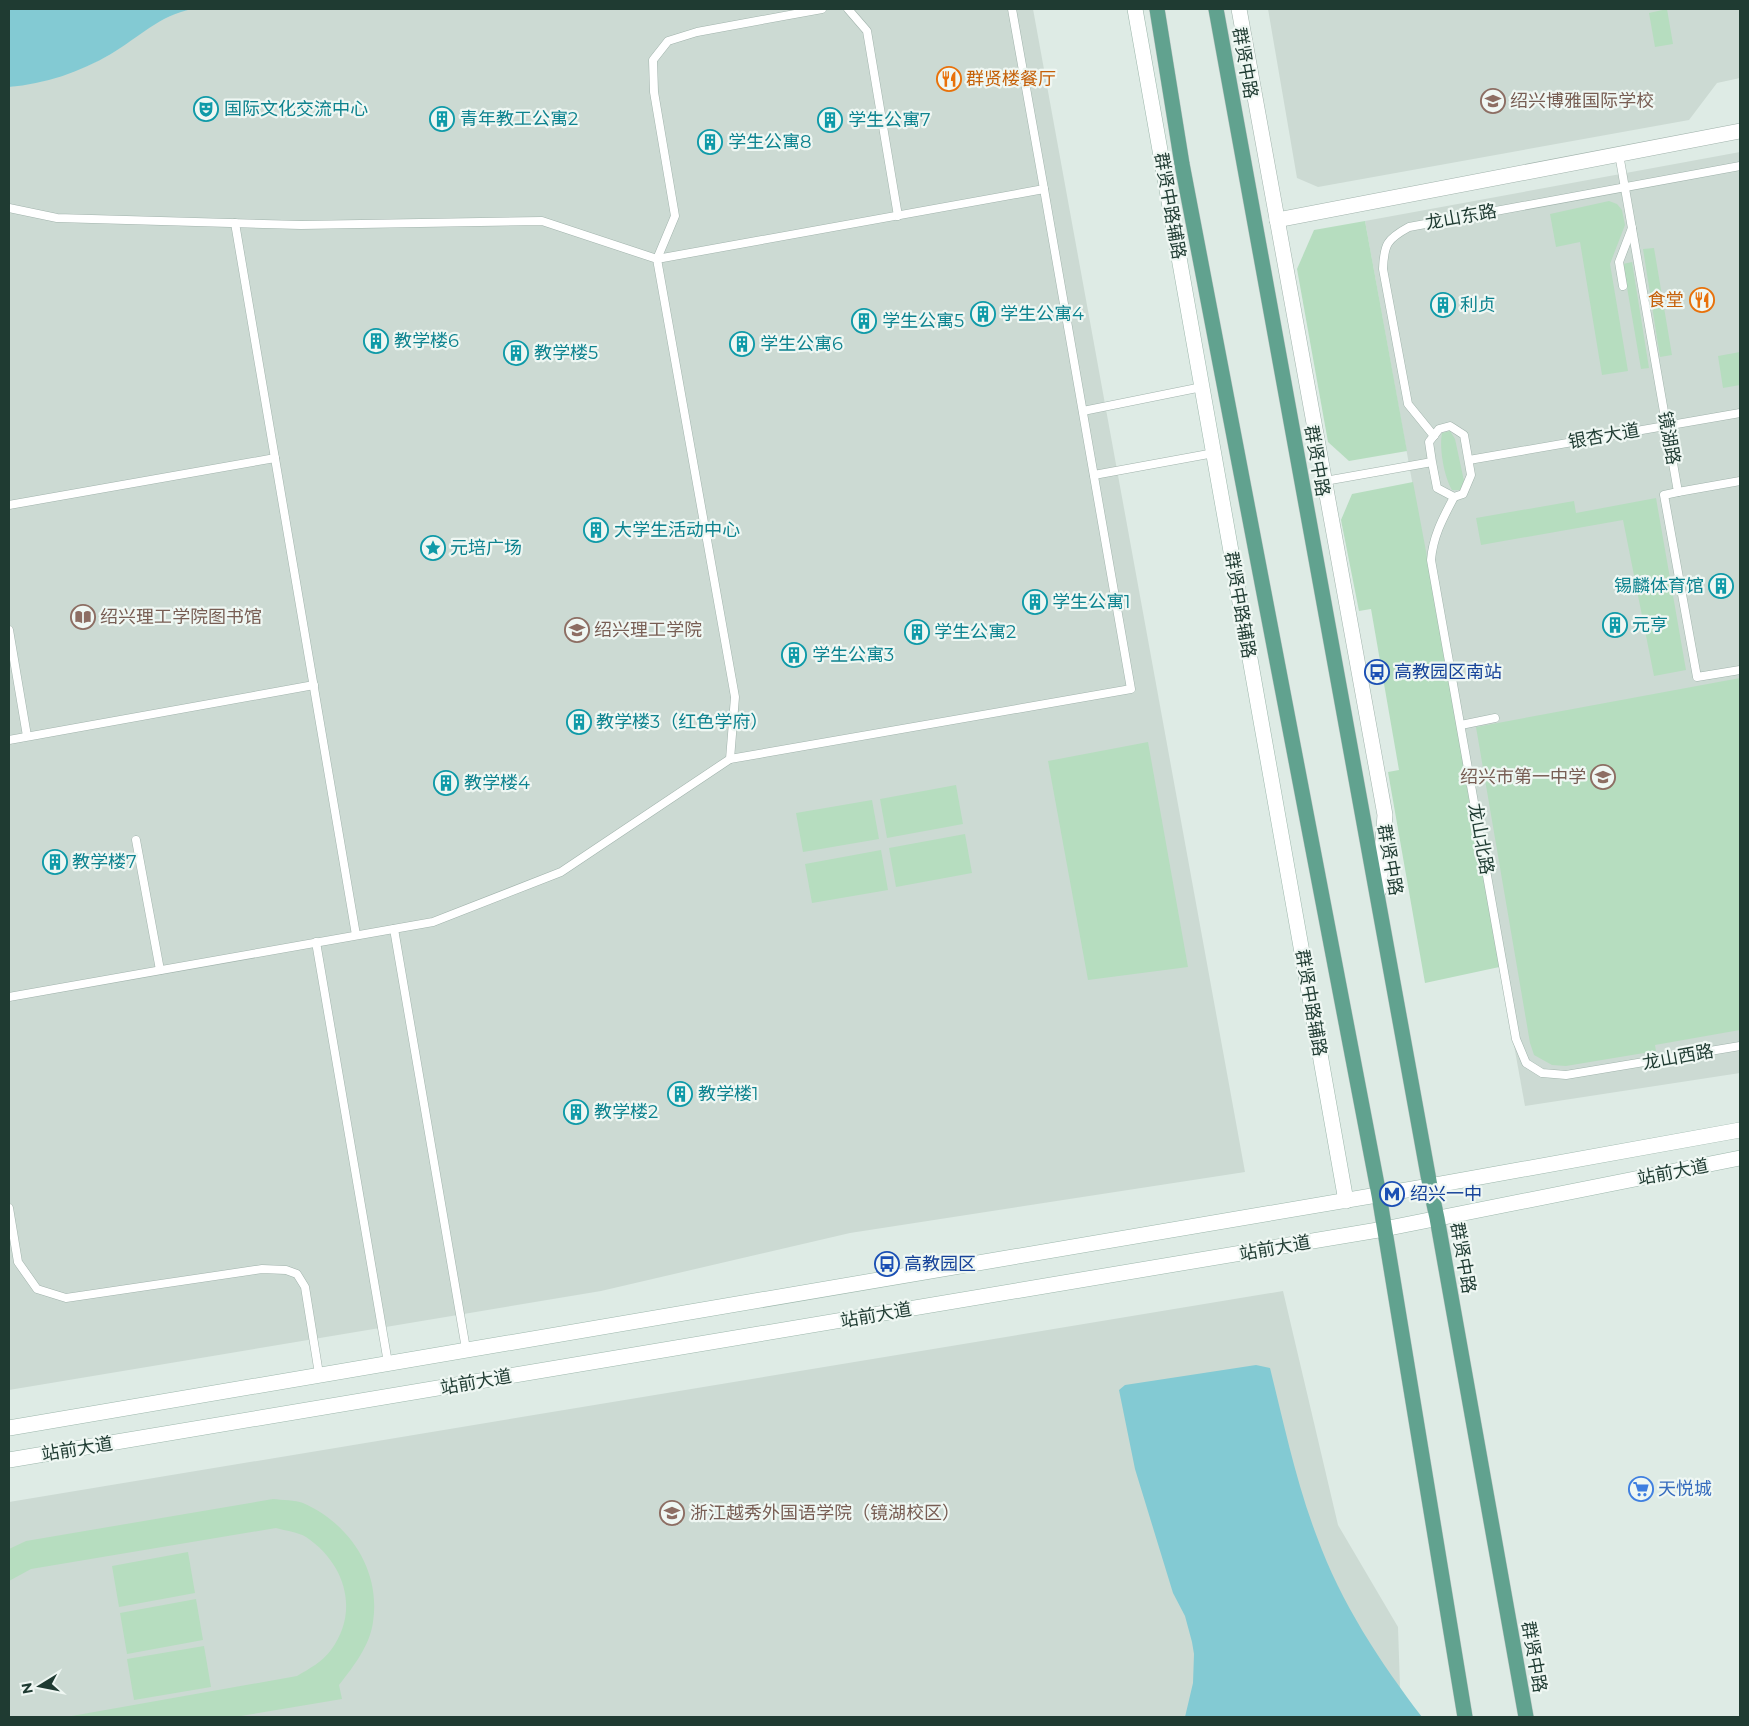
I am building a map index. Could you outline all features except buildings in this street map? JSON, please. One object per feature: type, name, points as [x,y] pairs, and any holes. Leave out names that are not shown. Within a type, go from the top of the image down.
[{"type":"main road","name":"群贤中路辅路","points":[[1135,9],[1346,1200]]},
{"type":"main road","points":[[1157,9],[1184,173],[1379,1195],[1465,1717]]},
{"type":"main road","name":"群贤中路","points":[[1216,9],[1437,1218],[1526,1717]]},
{"type":"main road","points":[[1239,9],[1386,815],[1378,899]]},
{"type":"main road","points":[[1277,220],[1740,131]]},
{"type":"main road","name":"站前大道","points":[[9,1428],[1379,1195],[1740,1130]]},
{"type":"main road","name":"站前大道","points":[[9,1460],[1384,1229],[1740,1158]]},
{"type":"lane","points":[[730,759],[735,697],[656,259],[676,216],[654,92],[653,60],[668,41],[697,32],[822,9]]},
{"type":"lane","points":[[848,9],[867,32],[898,216]]},
{"type":"lane","points":[[9,997],[433,922],[561,872],[730,759],[1131,689],[1012,9]]},
{"type":"lane","name":"镜湖路","points":[[1619,154],[1678,492]]},
{"type":"lane","name":"龙山东路","points":[[1434,436],[1408,404],[1384,269],[1384,250],[1394,235],[1409,227],[1740,166]]},
{"type":"lane","points":[[9,208],[57,218],[301,225],[542,221],[656,259],[1044,189]]},
{"type":"lane","points":[[235,223],[356,935]]},
{"type":"lane","points":[[1623,286],[1619,262],[1632,227]]},
{"type":"lane","points":[[1083,411],[1202,387]]},
{"type":"lane","name":"银杏大道","points":[[1469,460],[1740,413]]},
{"type":"lane","name":"龙山北路","points":[[1434,436],[1439,429],[1450,426],[1464,435],[1469,460],[1471,475],[1463,494],[1454,497],[1439,527],[1432,545],[1431,560],[1516,1039],[1526,1063],[1542,1073],[1566,1075],[1615,1068]]},
{"type":"lane","points":[[1434,436],[1429,442],[1438,488],[1454,497]]},
{"type":"lane","points":[[1094,475],[1214,454]]},
{"type":"lane","points":[[9,505],[275,458]]},
{"type":"lane","points":[[1325,481],[1432,462]]},
{"type":"lane","points":[[1740,481],[1664,495],[1697,677],[1740,670]]},
{"type":"lane","points":[[9,630],[11,661],[27,736]]},
{"type":"lane","points":[[9,740],[314,685]]},
{"type":"lane","points":[[1461,725],[1494,718]]},
{"type":"lane","points":[[136,840],[160,970]]},
{"type":"lane","points":[[394,929],[466,1349]]},
{"type":"lane","points":[[316,942],[388,1363]]},
{"type":"lane","name":"龙山西路","points":[[1615,1068],[1740,1046]]},
{"type":"lane","points":[[9,1208],[18,1262],[37,1289],[66,1298],[262,1270],[286,1270],[297,1274],[305,1287],[319,1374]]},
{"type":"shaded area","name":"绍兴理工学院","points":[[192,9],[1033,9],[1245,1172],[850,1233],[601,1291],[9,1390],[9,87],[43,81],[87,66],[111,54],[154,24],[180,11]]},
{"type":"shaded area","name":"绍兴博雅国际学校","points":[[1268,9],[1740,9],[1740,78],[1717,83],[1689,120],[1318,187],[1297,178]]},
{"type":"shaded area","name":"绍兴市第一中学","points":[[1740,152],[1740,1073],[1525,1106],[1365,221]]},
{"type":"shaded area","name":"浙江越秀外国语学院（镜湖校区）","points":[[1283,1291],[1338,1525],[1398,1627],[1401,1717],[9,1717],[9,1502]]},
{"type":"green space","points":[[1667,9],[1673,44],[1655,47],[1649,13]]},
{"type":"green space","points":[[1609,201],[1617,204],[1622,210],[1625,225],[1610,264],[1628,371],[1602,375],[1580,242],[1556,247],[1550,214]]},
{"type":"green space","points":[[1365,221],[1407,451],[1349,461],[1328,442],[1297,269],[1314,230]]},
{"type":"green space","points":[[1654,248],[1672,355],[1660,357],[1643,249]]},
{"type":"green space","points":[[1632,262],[1649,368],[1641,369],[1623,264]]},
{"type":"green space","points":[[1740,352],[1740,385],[1723,388],[1718,356]]},
{"type":"green space","points":[[1450,431],[1455,439],[1464,481],[1460,490],[1452,490],[1443,462],[1442,433]]},
{"type":"green space","points":[[1413,482],[1504,966],[1425,983],[1388,772],[1399,770],[1371,609],[1359,611],[1341,520],[1352,494]]},
{"type":"green space","points":[[1656,498],[1686,670],[1654,676],[1623,520],[1481,545],[1476,518],[1574,501],[1576,513]]},
{"type":"green space","points":[[1740,678],[1740,1030],[1655,1045],[1656,1051],[1566,1066],[1552,1065],[1534,1055],[1530,1043],[1476,727]]},
{"type":"green space","points":[[1148,742],[1188,967],[1088,980],[1048,761]]},
{"type":"green space","points":[[956,785],[963,824],[887,838],[880,799]]},
{"type":"green space","points":[[872,800],[879,839],[803,852],[796,813]]},
{"type":"green space","points":[[965,834],[972,873],[896,887],[889,848]]},
{"type":"green space","points":[[881,850],[888,890],[812,903],[805,864]]},
{"type":"green space","points":[[273,1499],[303,1503],[320,1512],[334,1523],[358,1550],[372,1584],[373,1622],[369,1639],[356,1663],[339,1685],[342,1699],[235,1717],[66,1717],[297,1676],[324,1658],[340,1635],[345,1620],[346,1604],[339,1574],[330,1560],[306,1537],[276,1528],[31,1569],[9,1581],[9,1549],[26,1541]]},
{"type":"green space","points":[[188,1552],[195,1593],[119,1607],[112,1566]]},
{"type":"green space","points":[[196,1599],[203,1640],[127,1654],[120,1613]]},
{"type":"green space","points":[[204,1646],[211,1687],[134,1700],[127,1659]]},
{"type":"water","points":[[9,9],[192,9],[180,12],[159,22],[111,54],[87,66],[49,80],[9,87]]},
{"type":"water","points":[[1256,1365],[1270,1368],[1303,1495],[1317,1537],[1338,1585],[1363,1631],[1391,1675],[1422,1717],[1185,1717],[1193,1683],[1194,1654],[1192,1642],[1185,1616],[1173,1593],[1135,1469],[1119,1390],[1125,1385]]},
{"type":"place","name":"群贤楼餐厅","points":[[949,79]]},
{"type":"place","name":"绍兴博雅国际学校","points":[[1493,101]]},
{"type":"place","name":"国际文化交流中心","points":[[206,109]]},
{"type":"place","name":"青年教工公寓2","points":[[442,119]]},
{"type":"place","name":"学生公寓7","points":[[830,120]]},
{"type":"place","name":"学生公寓8","points":[[710,142]]},
{"type":"place","name":"食堂","points":[[1702,300]]},
{"type":"place","name":"利贞","points":[[1443,305]]},
{"type":"place","name":"学生公寓4","points":[[983,314]]},
{"type":"place","name":"学生公寓5","points":[[864,321]]},
{"type":"place","name":"教学楼6","points":[[376,341]]},
{"type":"place","name":"学生公寓6","points":[[742,344]]},
{"type":"place","name":"教学楼5","points":[[516,353]]},
{"type":"place","name":"大学生活动中心","points":[[596,530]]},
{"type":"place","name":"元培广场","points":[[433,548]]},
{"type":"place","name":"锡麟体育馆","points":[[1721,586]]},
{"type":"place","name":"学生公寓1","points":[[1035,602]]},
{"type":"place","name":"绍兴理工学院图书馆","points":[[83,617]]},
{"type":"place","name":"元亨","points":[[1615,625]]},
{"type":"place","name":"绍兴理工学院","points":[[577,630]]},
{"type":"place","name":"学生公寓2","points":[[917,632]]},
{"type":"place","name":"学生公寓3","points":[[794,655]]},
{"type":"place","name":"高教园区南站","points":[[1377,672]]},
{"type":"place","name":"教学楼3（红色学府）","points":[[579,722]]},
{"type":"place","name":"绍兴市第一中学","points":[[1603,777]]},
{"type":"place","name":"教学楼4","points":[[446,783]]},
{"type":"place","name":"教学楼7","points":[[55,862]]},
{"type":"place","name":"教学楼1","points":[[680,1094]]},
{"type":"place","name":"教学楼2","points":[[576,1112]]},
{"type":"place","name":"绍兴一中","points":[[1392,1194]]},
{"type":"place","name":"高教园区","points":[[887,1264]]},
{"type":"place","name":"天悦城","points":[[1641,1489]]},
{"type":"place","name":"浙江越秀外国语学院（镜湖校区）","points":[[672,1513]]}]
